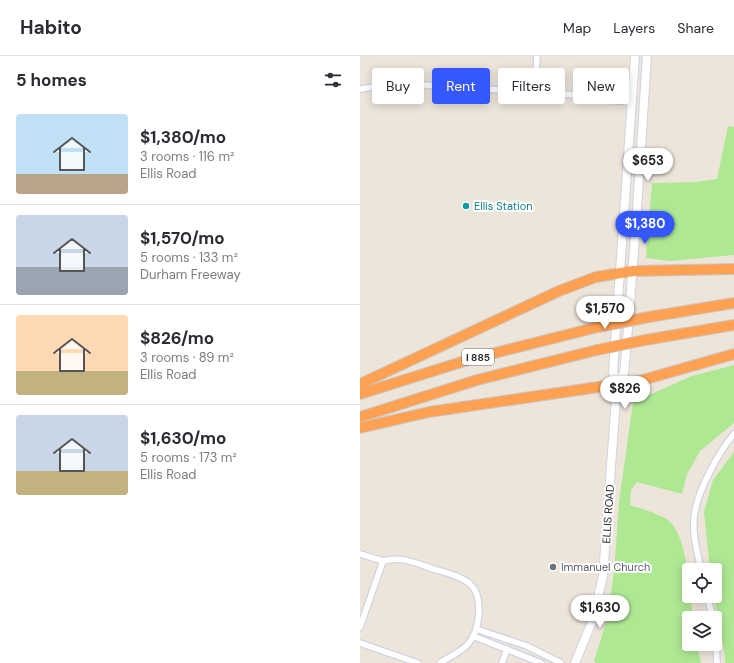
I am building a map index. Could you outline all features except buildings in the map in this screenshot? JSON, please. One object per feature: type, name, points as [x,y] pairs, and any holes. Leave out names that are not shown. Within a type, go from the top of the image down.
[{"type":"highway","points":[[360,384],[559,291],[596,277],[633,271],[734,269]]},
{"type":"highway","name":"I 885","points":[[360,394],[471,359],[598,327],[734,303]]},
{"type":"highway","name":"I 885","points":[[360,417],[483,378],[597,350],[645,340],[734,325]]},
{"type":"highway","points":[[360,428],[436,410],[650,378],[734,354]]},
{"type":"main road","name":"ELLIS ROAD","points":[[575,663],[593,619],[603,576],[617,384],[613,372],[619,273],[635,56]]},
{"type":"main road","points":[[641,56],[641,89],[644,99]]},
{"type":"main road","name":"ELLIS ROAD","points":[[617,384],[624,373],[633,271],[640,145],[647,56]]},
{"type":"main road","points":[[632,98],[637,104],[636,138],[640,145]]},
{"type":"street","points":[[536,68],[537,56]]},
{"type":"street","points":[[360,89],[384,85],[408,84],[498,90]]},
{"type":"street","points":[[565,94],[594,96],[598,92],[632,98]]},
{"type":"street","points":[[700,563],[694,536],[695,512],[715,462],[734,434]]},
{"type":"street","points":[[360,554],[383,561],[391,559],[404,559],[460,577],[474,588],[478,606],[476,629],[473,636],[467,645],[440,663]]},
{"type":"street","points":[[360,627],[383,561]]},
{"type":"street","points":[[476,629],[527,646],[560,663]]},
{"type":"street","points":[[473,636],[541,663]]},
{"type":"street","points":[[360,643],[418,663]]},
{"type":"street","points":[[502,663],[507,649]]},
{"type":"street","points":[[716,651],[717,663]]},
{"type":"green space","points":[[728,126],[734,127],[734,255],[670,261],[646,258],[652,183],[697,182],[717,179]]},
{"type":"green space","points":[[734,365],[734,423],[700,451],[687,474],[682,494],[637,482],[631,490],[630,505],[667,519],[679,537],[683,547],[686,563],[682,563],[682,603],[691,603],[692,611],[682,611],[682,651],[698,651],[701,663],[596,663],[594,661],[607,620],[614,572],[619,502],[633,402],[692,376]]},
{"type":"green space","points":[[734,452],[734,663],[725,663],[722,640],[722,611],[717,611],[715,603],[722,603],[722,563],[709,563],[704,512],[713,480]]},
{"type":"place","name":"Ellis Station","points":[[466,206]]},
{"type":"place","name":"Immanuel Church","points":[[553,567]]}]
